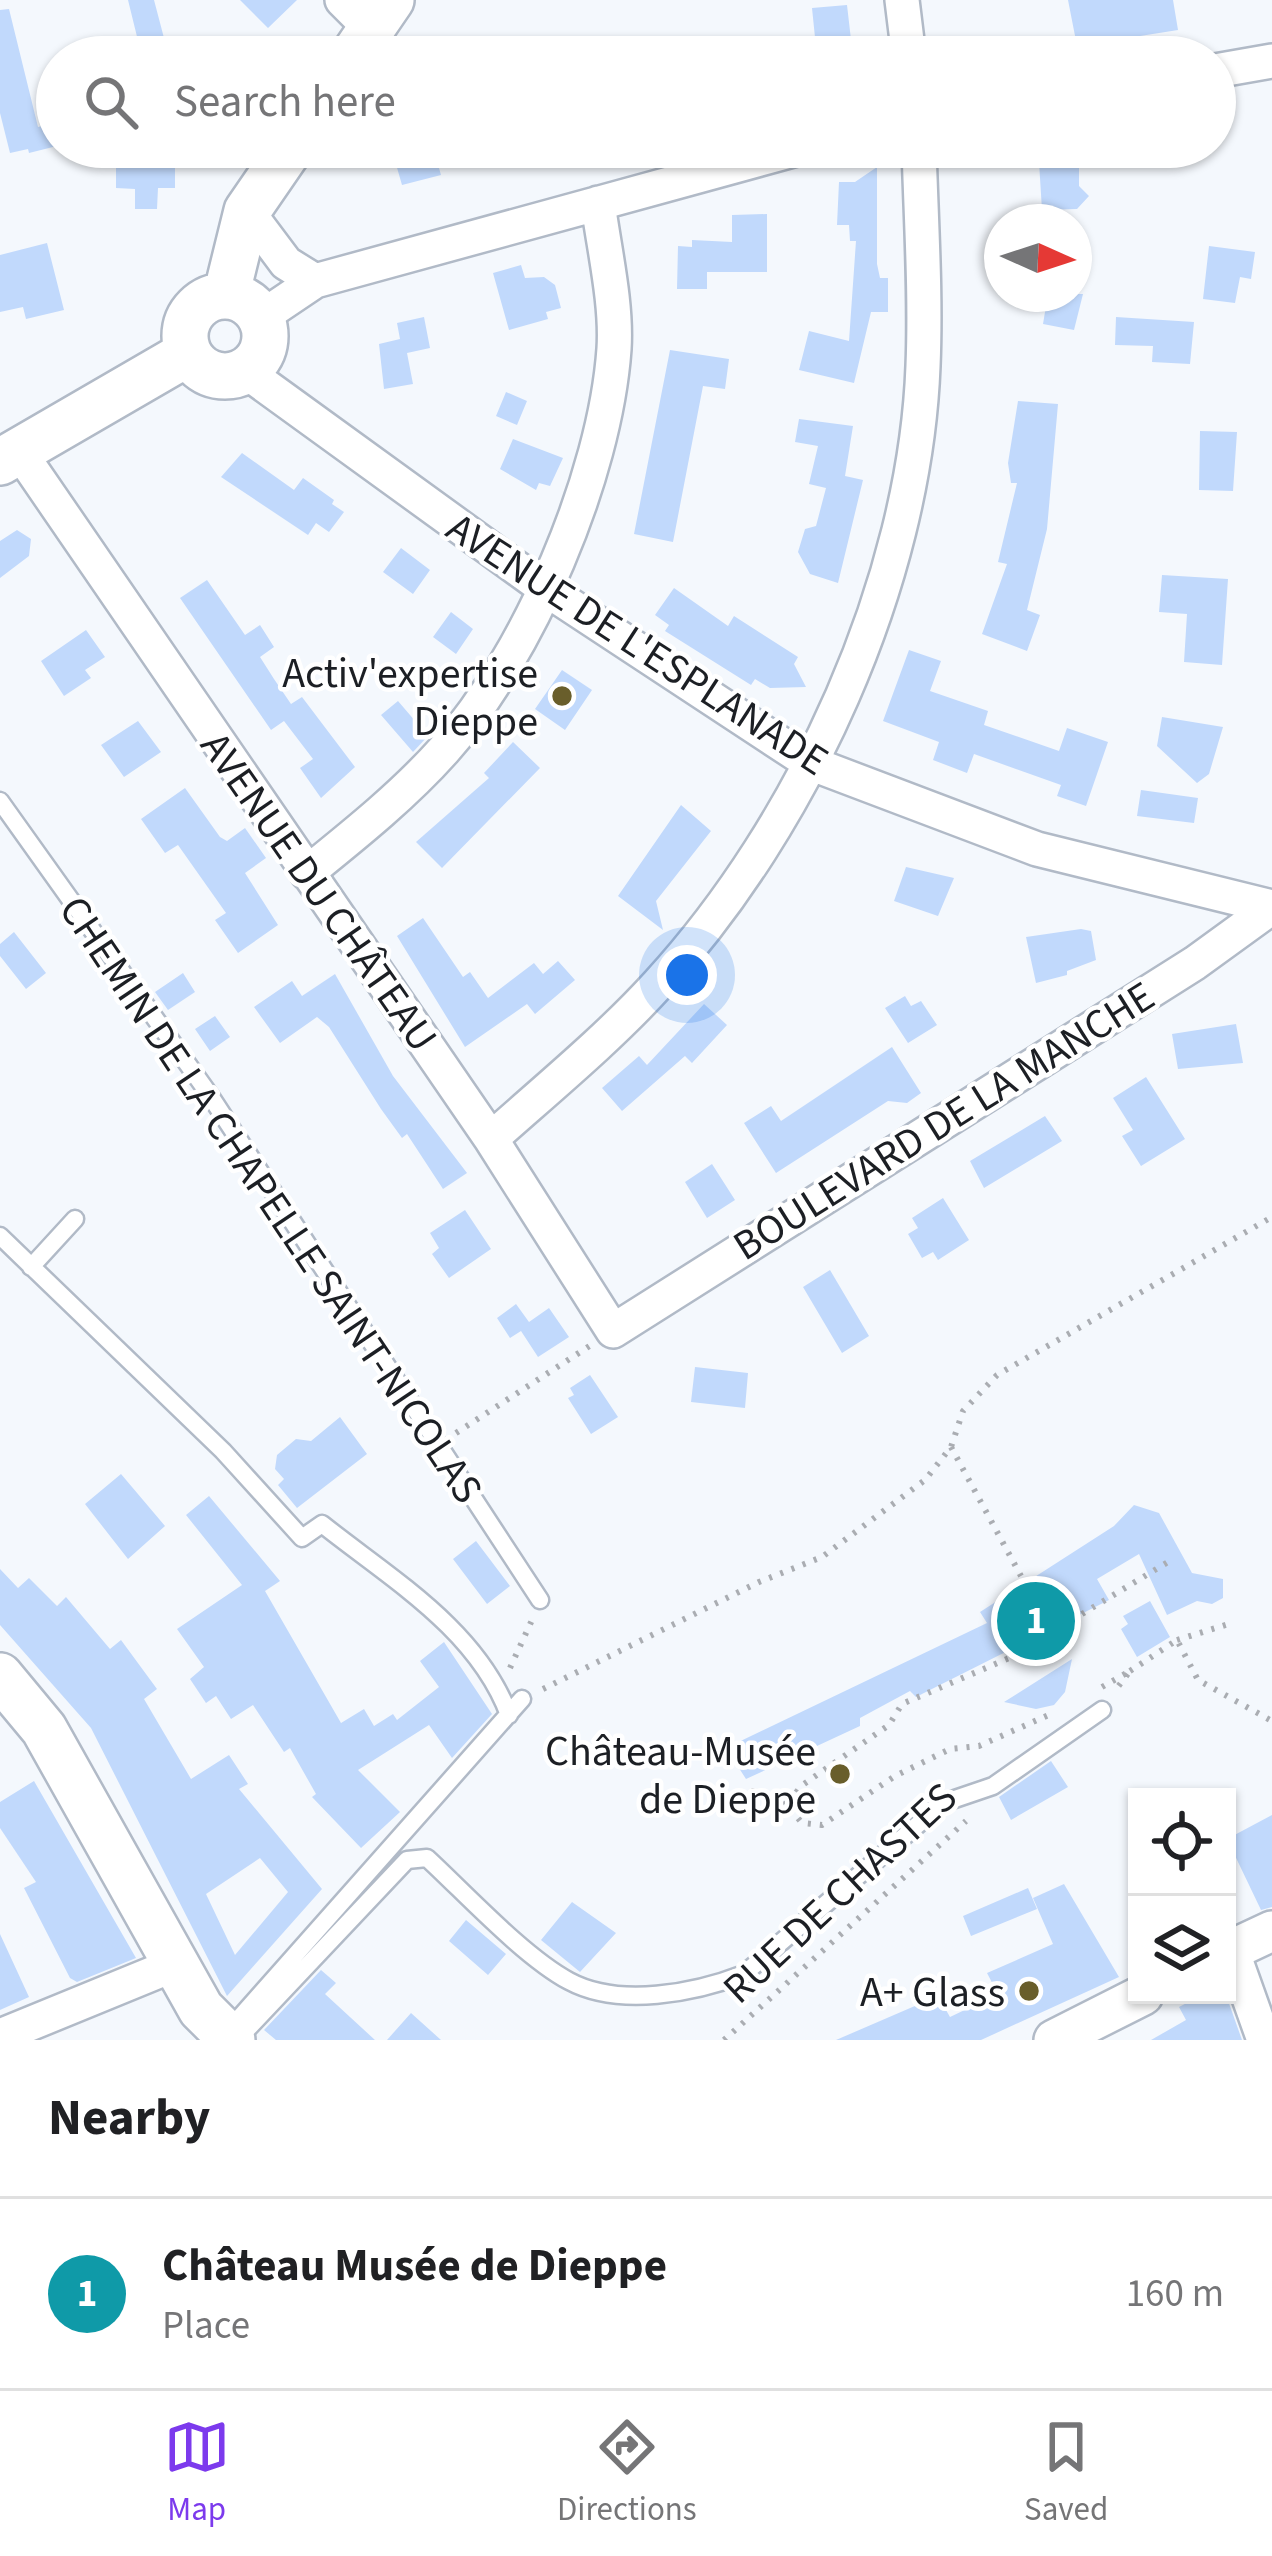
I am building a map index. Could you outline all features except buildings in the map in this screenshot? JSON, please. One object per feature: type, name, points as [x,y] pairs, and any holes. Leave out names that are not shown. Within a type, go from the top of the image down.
[{"type":"main road","points":[[243,307],[200,304],[192,314],[186,326],[188,353],[206,372],[219,376],[245,371],[264,341],[243,307],[247,211],[277,168]]},
{"type":"main road","points":[[8,448],[188,353]]},
{"type":"main road","points":[[0,1676],[44,1729],[217,2032]]},
{"type":"street","points":[[902,0],[906,36]]},
{"type":"street","points":[[1236,67],[1272,61]]},
{"type":"street","points":[[243,307],[314,280],[726,168]]},
{"type":"street","points":[[491,1139],[658,984],[728,896],[810,763],[858,663],[896,549],[923,369],[919,168]]},
{"type":"street","points":[[307,873],[444,750],[503,669],[547,590],[591,463],[614,348],[598,203]]},
{"type":"street","points":[[247,211],[286,263],[314,280]]},
{"type":"street","name":"AVENUE DE L'ESPLANADE","points":[[245,371],[547,590],[810,763],[1037,850],[1272,907]]},
{"type":"street","name":"AVENUE DU CHÂTEAU","points":[[8,448],[491,1139],[613,1331]]},
{"type":"street","name":"BOULEVARD DE LA MANCHE","points":[[613,1331],[1195,963],[1272,907]]},
{"type":"street","points":[[1236,1948],[1272,1931]]},
{"type":"street","points":[[0,2036],[176,1964]]},
{"type":"street","points":[[1236,1967],[1264,2040]]},
{"type":"street","points":[[1054,2040],[1128,2003]]},
{"type":"lane","name":"CHEMIN DE LA CHAPELLE SAINT-NICOLAS","points":[[0,801],[209,1094],[540,1600]]},
{"type":"lane","points":[[31,1267],[75,1219]]},
{"type":"lane","points":[[0,1236],[223,1451],[302,1538],[322,1524],[458,1631],[500,1691],[509,1715]]},
{"type":"lane","points":[[217,2032],[522,1699]]},
{"type":"lane","points":[[217,2032],[406,1860],[427,1858],[568,1981],[642,1994],[704,1989],[744,1974],[943,1803],[993,1786],[1102,1710]]},
{"type":"lane","points":[[492,1918],[507,1901]]},
{"type":"path","points":[[522,1699],[822,1557],[925,1480],[951,1447],[963,1411],[997,1375],[1272,1217]]},
{"type":"path","points":[[438,1445],[613,1331]]},
{"type":"path","points":[[951,1447],[1021,1576]]},
{"type":"path","points":[[1082,1614],[1168,1562]]},
{"type":"path","points":[[506,1678],[540,1600]]},
{"type":"path","points":[[1096,1690],[1177,1640],[1232,1623]]},
{"type":"path","points":[[1177,1640],[1198,1680],[1272,1721]]},
{"type":"path","points":[[751,1791],[783,1798],[788,1805],[801,1786],[889,1724],[902,1704],[1030,1649]]},
{"type":"path","points":[[1102,1710],[1130,1671]]},
{"type":"path","name":"RUE DE CHASTES","points":[[788,1805],[802,1823],[822,1825],[932,1758],[979,1746],[1061,1710]]},
{"type":"path","name":"RUE DE CHASTES","points":[[724,2040],[846,1924],[962,1825],[993,1786]]},
{"type":"place","name":"Activ'expertise Dieppe","points":[[562,696]]},
{"type":"place","name":"Château Musée de Dieppe","points":[[1036,1621]]},
{"type":"place","name":"Château-Musée de Dieppe","points":[[840,1774]]},
{"type":"place","name":"A+ Glass","points":[[1029,1991]]}]
